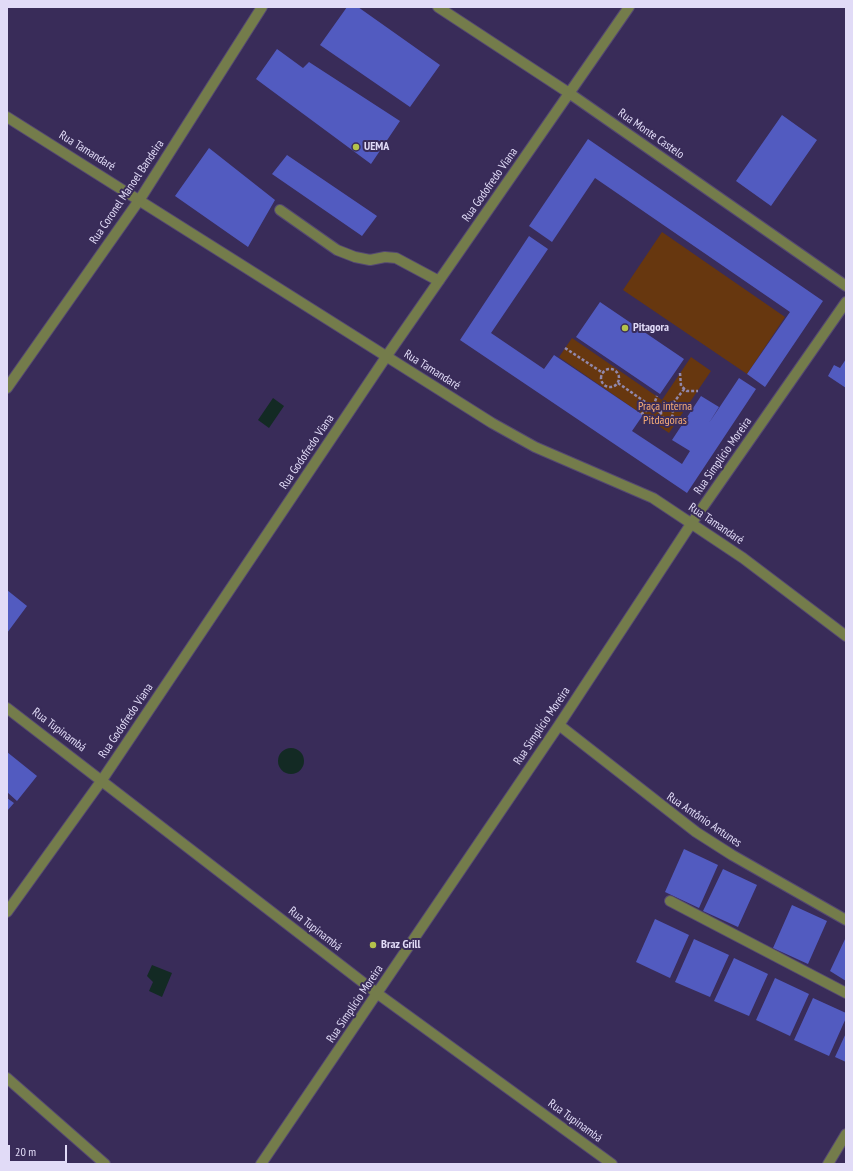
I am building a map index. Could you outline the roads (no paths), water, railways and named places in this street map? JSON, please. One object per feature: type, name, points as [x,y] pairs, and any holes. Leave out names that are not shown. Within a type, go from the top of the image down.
[{"type":"street","name":"Rua Coronel Manoel Bandeira","points":[[7,388],[140,199],[262,7]]},
{"type":"street","name":"Rua Monte Castelo","points":[[438,7],[569,93],[846,286]]},
{"type":"street","name":"Rua Godofredo Viana","points":[[7,912],[102,780],[386,357],[629,7]]},
{"type":"street","name":"Rua Tamandaré","points":[[7,117],[140,199],[386,357],[516,437],[535,447],[653,498],[743,558],[846,636]]},
{"type":"street","points":[[280,210],[343,252],[355,257],[370,260],[385,257],[396,258],[439,281]]},
{"type":"street","name":"Rua Simplício Moreira","points":[[261,1164],[378,994],[559,725],[691,524],[846,302]]},
{"type":"street","name":"Rua Tupinambá","points":[[7,708],[378,994],[612,1164]]},
{"type":"street","name":"Rua Antônio Antunes","points":[[559,725],[696,832],[732,855],[846,920]]},
{"type":"street","points":[[670,901],[846,993]]},
{"type":"street","points":[[7,1078],[105,1164]]},
{"type":"street","points":[[828,1164],[846,1134]]},
{"type":"street","points":[[594,1164],[599,1155]]},
{"type":"place","name":"UEMA","points":[[356,147]]},
{"type":"place","name":"Pitagora","points":[[625,328]]},
{"type":"place","name":"Braz Grill","points":[[373,945]]},
{"type":"park label","name":"Praça interna Pitdagoras","points":[[665,414]]}]
